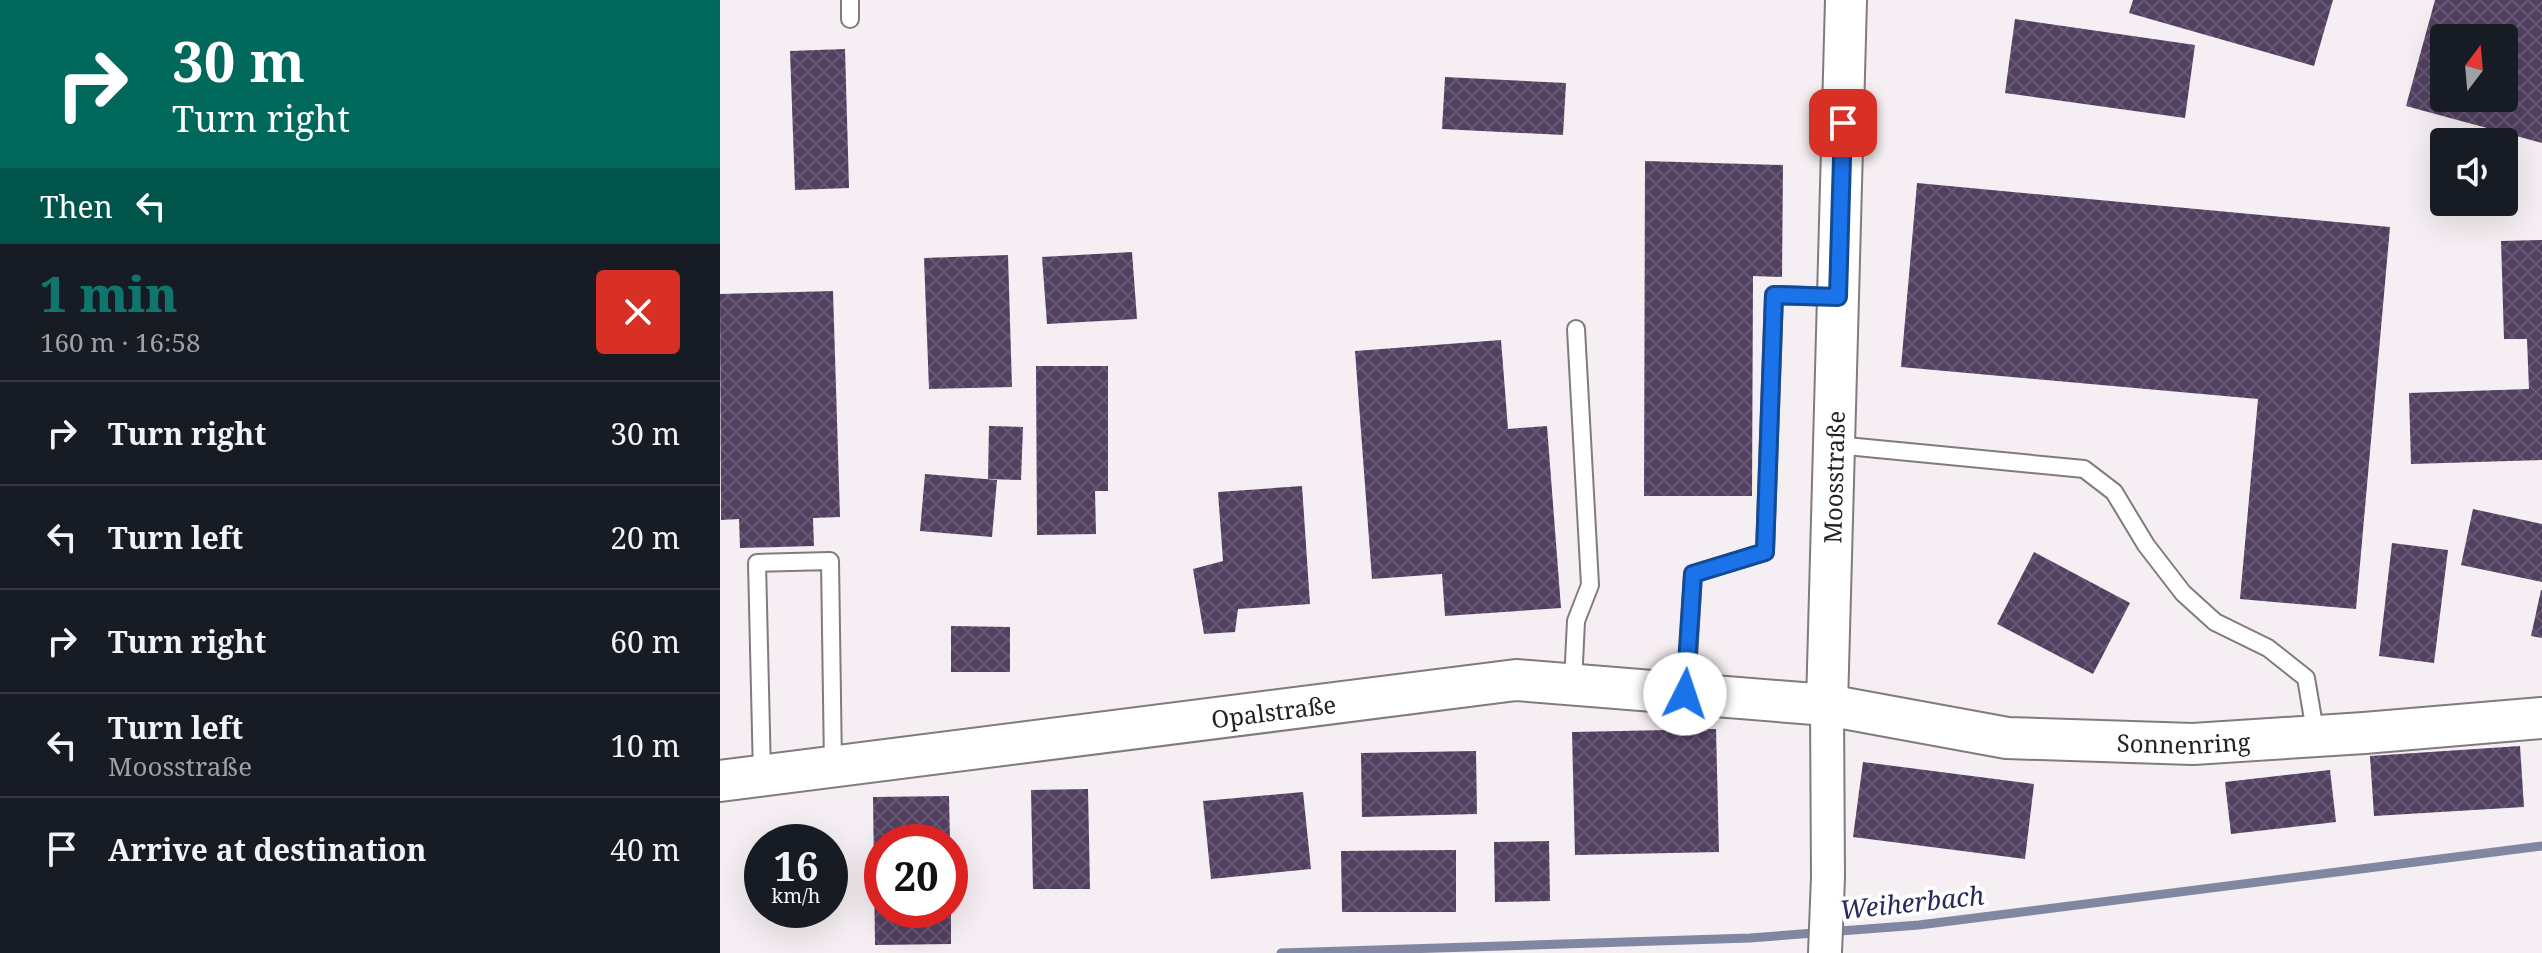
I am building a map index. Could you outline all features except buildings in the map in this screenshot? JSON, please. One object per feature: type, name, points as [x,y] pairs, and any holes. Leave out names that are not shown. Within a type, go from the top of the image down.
[{"type":"street","name":"Moosstraße","points":[[1825,953],[1827,705],[1846,0]]},
{"type":"street","name":"Opalstraße","points":[[720,781],[1516,680],[1827,705]]},
{"type":"street","name":"Sonnenring","points":[[1827,705],[2007,738],[2193,744],[2542,718]]},
{"type":"lane","points":[[850,0],[850,19]]},
{"type":"lane","points":[[1685,694],[1693,574],[1765,552],[1774,295],[1838,297]]},
{"type":"lane","points":[[1573,685],[1576,621],[1590,585],[1576,329]]},
{"type":"lane","points":[[1834,445],[2084,469],[2114,492],[2146,545],[2183,593],[2215,622],[2268,648],[2306,678],[2316,737]]},
{"type":"lane","points":[[762,776],[757,563],[830,561],[833,768]]},
{"type":"waterway","name":"Weiherbach","points":[[1281,953],[1750,938],[1919,925],[2542,846]]},
{"type":"route","points":[[1685,694],[1693,574],[1765,552],[1774,295],[1838,297],[1843,123]]}]
